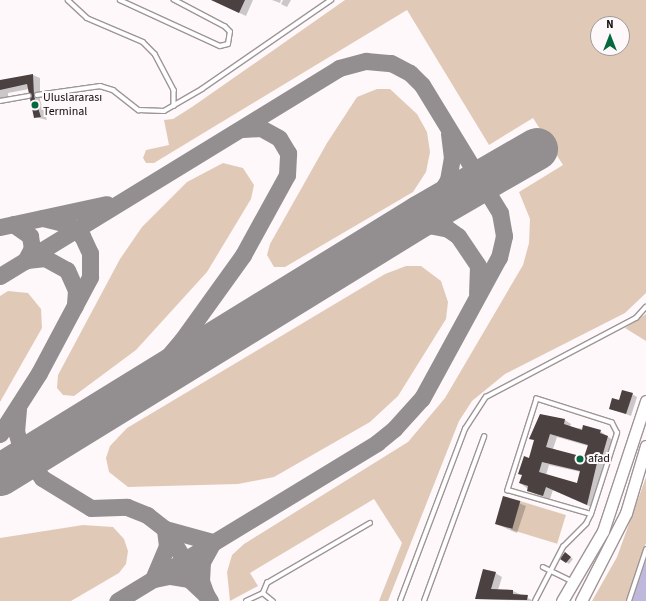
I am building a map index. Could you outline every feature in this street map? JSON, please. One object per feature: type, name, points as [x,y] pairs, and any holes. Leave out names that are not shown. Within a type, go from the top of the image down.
[{"type":"main road","points":[[562,601],[576,581],[603,531],[646,401]]},
{"type":"main road","points":[[580,601],[589,587],[626,513],[646,446]]},
{"type":"main road","points":[[576,581],[589,587]]},
{"type":"lane","points":[[68,0],[87,18],[143,42],[155,54],[174,90],[174,106]]},
{"type":"lane","points":[[120,0],[220,46],[228,44],[230,32],[225,27],[174,0]]},
{"type":"lane","points":[[37,95],[100,86],[113,90],[139,110],[164,111],[174,106],[331,0]]},
{"type":"lane","points":[[0,102],[30,96]]},
{"type":"lane","points":[[400,601],[465,429],[486,397],[636,318],[646,307]]},
{"type":"lane","points":[[535,601],[552,571],[563,547],[591,514],[617,433],[612,423],[537,399],[508,490],[591,514]]},
{"type":"lane","points":[[424,601],[484,437]]},
{"type":"lane","points":[[246,601],[264,593],[267,583],[370,523]]},
{"type":"lane","points":[[629,601],[646,550]]},
{"type":"lane","points":[[543,567],[576,581]]},
{"type":"lane","points":[[264,593],[273,601]]},
{"type":"shaded area","points":[[345,0],[646,0],[646,293],[625,313],[505,374],[472,401],[459,421],[388,601],[379,601],[402,543],[374,499],[250,573],[258,586],[230,601],[227,572],[232,555],[244,544],[408,442],[445,398],[523,265],[529,243],[530,219],[519,192],[563,165],[533,118],[489,145],[407,10],[154,163],[146,163],[143,158],[146,150],[169,145],[164,120],[173,119]]},
{"type":"shaded area","points":[[377,89],[390,89],[417,114],[427,132],[430,152],[426,172],[413,192],[285,267],[274,267],[267,255],[270,244],[327,143],[357,97]]},
{"type":"shaded area","points":[[223,163],[243,168],[254,185],[251,199],[207,272],[136,350],[74,396],[63,395],[57,388],[58,375],[120,259],[142,227],[187,182]]},
{"type":"shaded area","points":[[406,266],[421,266],[441,281],[448,302],[446,319],[398,396],[370,422],[274,477],[238,484],[128,487],[109,472],[106,458],[110,446],[127,428],[385,274]]},
{"type":"shaded area","points":[[8,291],[28,293],[41,309],[42,328],[0,402],[0,296]]},
{"type":"shaded area","points":[[646,314],[646,341],[625,328]]},
{"type":"shaded area","points":[[646,477],[646,543],[626,601],[592,601],[617,557]]},
{"type":"shaded area","points":[[520,501],[566,515],[557,544],[511,530]]},
{"type":"shaded area","points":[[83,525],[113,527],[124,539],[128,551],[126,564],[119,573],[71,601],[0,601],[0,538]]},
{"type":"shaded area","points":[[646,560],[646,601],[632,601]]},
{"type":"building","points":[[211,0],[245,0],[239,13]]},
{"type":"building","name":"Uluslararası Terminal","points":[[33,74],[34,96],[41,117],[34,118],[27,84],[0,90],[0,80]]},
{"type":"building","points":[[622,390],[633,393],[626,414],[609,409],[612,398],[619,400]]},
{"type":"building","name":"afad","points":[[540,414],[565,419],[564,424],[582,430],[583,425],[601,430],[600,433],[608,436],[600,464],[597,463],[587,505],[546,487],[543,496],[527,491],[528,486],[519,483],[522,475],[518,474],[524,456],[529,458],[534,440],[529,439]],"holes":[[[550,434],[588,445],[584,457],[546,447]],[[542,462],[580,471],[577,483],[539,472]]]},
{"type":"building","points":[[503,496],[520,501],[512,529],[495,524]]},
{"type":"building","points":[[565,552],[571,557],[566,563],[560,559]]},
{"type":"building","points":[[483,569],[496,572],[491,589],[513,590],[513,594],[528,595],[527,600],[475,599]]},
{"type":"taxiway","points":[[0,276],[339,68],[366,61],[391,63],[410,73],[422,85],[500,213],[504,236],[499,257],[422,398],[394,429],[377,443],[117,601]]},
{"type":"taxiway","points":[[138,392],[182,340],[243,255],[287,175],[288,153],[279,138],[261,128],[243,129]]},
{"type":"taxiway","points":[[405,225],[433,204],[448,180],[452,158],[449,133]]},
{"type":"taxiway","points":[[0,227],[107,204]]},
{"type":"taxiway","points":[[0,434],[39,373],[90,277],[90,253],[82,236],[67,224],[43,218]]},
{"type":"taxiway","points":[[13,224],[30,236],[32,248],[25,261]]},
{"type":"taxiway","points":[[393,233],[423,224],[448,229],[458,236],[478,266],[477,293]]},
{"type":"taxiway","points":[[27,260],[45,258],[67,270],[76,290],[75,306]]},
{"type":"taxiway","points":[[18,409],[16,431],[21,449],[42,478],[91,508],[127,507],[147,515],[165,529],[210,601]]},
{"type":"taxiway","points":[[165,529],[213,542],[202,562],[201,581],[206,595],[189,579],[169,576],[153,579],[167,546],[165,529]]},
{"type":"runway","points":[[0,475],[421,216],[537,149]]},
{"type":"place","name":"Uluslararası Terminal","points":[[35,105]]},
{"type":"place","name":"afad","points":[[580,459]]}]
